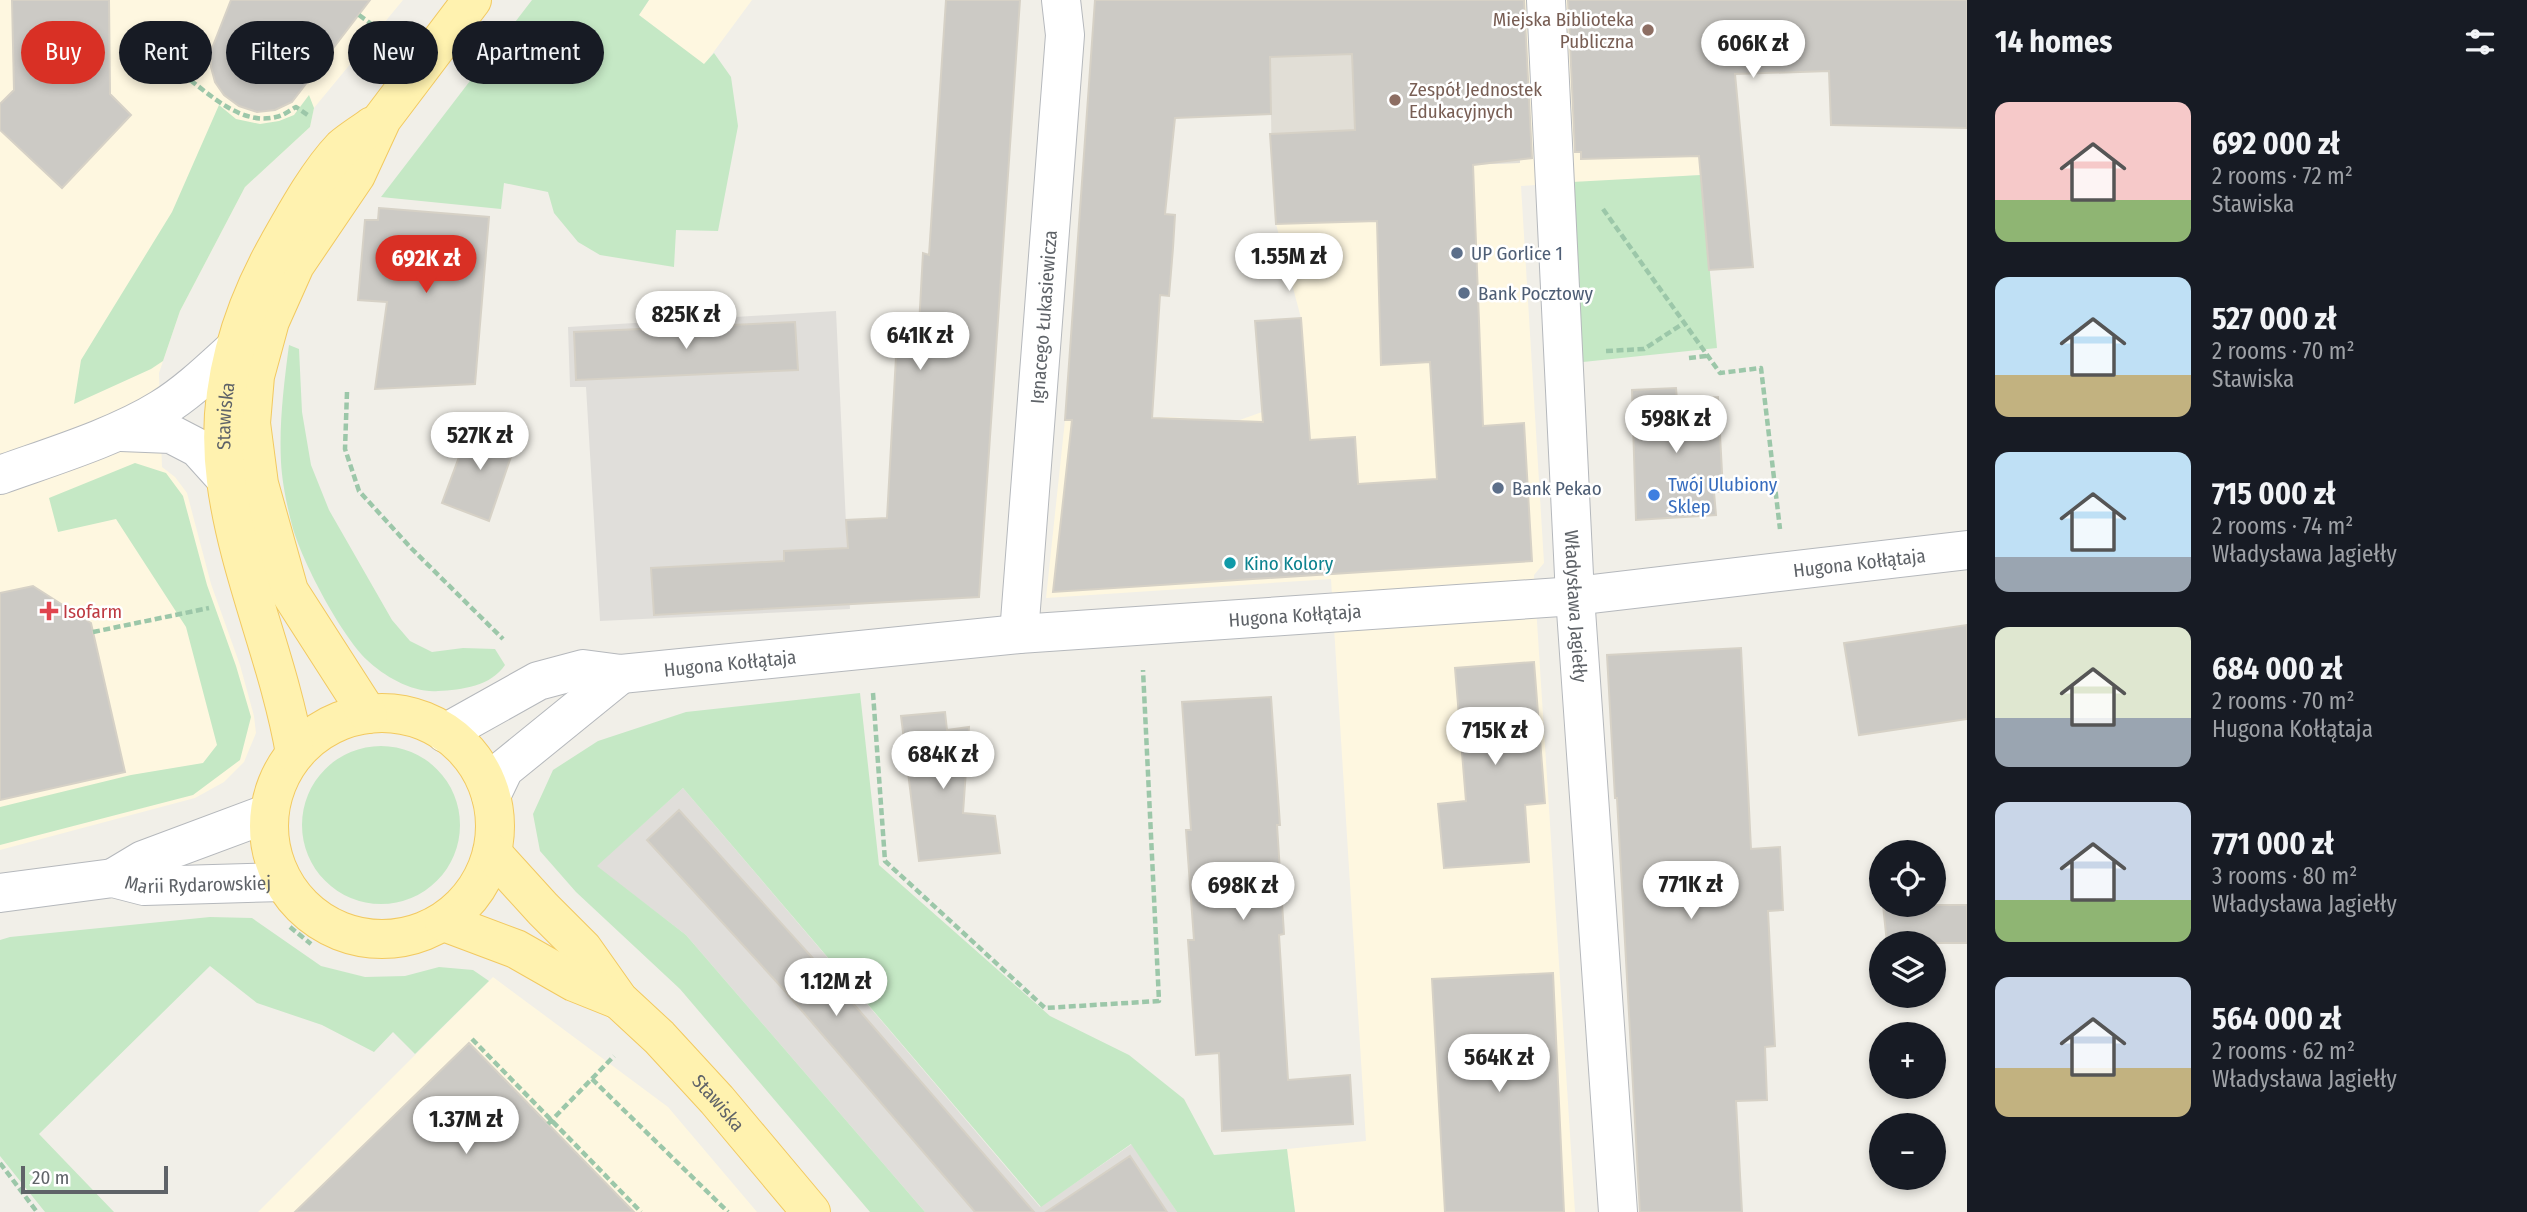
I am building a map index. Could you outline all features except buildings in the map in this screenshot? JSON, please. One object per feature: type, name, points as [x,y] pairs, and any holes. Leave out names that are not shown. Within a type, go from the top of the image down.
[{"type":"main road","name":"Stawiska","points":[[368,714],[289,591],[259,484],[251,422],[255,376],[270,321],[295,265],[356,175],[383,119],[472,0]]},
{"type":"main road","name":"Stawiska","points":[[295,752],[289,718],[239,542],[226,479],[223,416],[233,350],[263,272],[302,203],[342,148],[383,119]]},
{"type":"main road","points":[[368,714],[408,716],[445,733],[473,760],[487,783],[491,796],[495,824],[492,853],[475,892],[444,922],[429,930],[397,939],[363,938],[331,928],[304,908],[283,882],[272,855],[269,813],[281,774],[295,752],[313,736],[333,723],[368,714]]},
{"type":"main road","name":"Stawiska","points":[[492,853],[545,912],[583,949],[619,1000],[659,1037],[717,1100],[811,1212]]},
{"type":"main road","name":"Stawiska","points":[[444,922],[516,949],[574,982],[619,1000]]},
{"type":"street","name":"Ignacego Łukasiewicza","points":[[1018,634],[1065,35],[1061,0]]},
{"type":"street","name":"Władysława Jagiełły","points":[[1546,0],[1574,596],[1618,1212]]},
{"type":"street","points":[[0,475],[115,432],[160,410],[233,350]]},
{"type":"street","points":[[115,432],[171,435],[198,448],[226,479]]},
{"type":"street","name":"Hugona Kołłątaja","points":[[445,733],[538,681],[583,669],[621,674],[1018,634],[1574,596],[1967,550]]},
{"type":"street","points":[[491,796],[504,769],[621,674]]},
{"type":"street","name":"Marii Rydarowskiej","points":[[113,878],[143,860],[269,813]]},
{"type":"street","name":"Marii Rydarowskiej","points":[[0,893],[113,878],[144,886],[283,882]]},
{"type":"path","points":[[359,15],[367,21]]},
{"type":"path","points":[[196,84],[238,114],[256,118],[277,117],[296,107]]},
{"type":"path","points":[[1602,208],[1720,373],[1761,368],[1781,536]]},
{"type":"path","points":[[1599,352],[1644,349],[1684,323]]},
{"type":"path","points":[[1689,358],[1708,356]]},
{"type":"path","points":[[347,392],[345,449],[359,491],[412,549],[503,639]]},
{"type":"path","points":[[93,632],[204,610]]},
{"type":"path","points":[[872,682],[885,861],[1045,1008],[1159,1001],[1143,666]]},
{"type":"path","points":[[472,1039],[550,1122],[641,1212]]},
{"type":"path","points":[[550,1122],[611,1059]]},
{"type":"path","points":[[592,1079],[728,1212]]},
{"type":"path","points":[[0,1163],[37,1212]]},
{"type":"shaded area","points":[[0,0],[403,0],[386,21],[348,21],[348,67],[334,84],[334,21],[226,21],[226,84],[334,84],[314,108],[310,127],[245,187],[180,311],[159,373],[162,467],[175,477],[187,493],[211,584],[240,665],[254,716],[256,733],[244,762],[224,782],[195,798],[0,850]]},
{"type":"shaded area","points":[[649,0],[752,0],[704,65],[639,15]]},
{"type":"shaded area","name":"Zespół Jednostek Edukacyjnych","points":[[1269,0],[1515,0],[1520,163],[1272,171]]},
{"type":"shaded area","points":[[1515,0],[1685,0],[1701,175],[1521,186],[1544,563],[1534,575],[1575,1212],[1295,1212],[1287,1149],[1366,1141],[1331,579],[1046,598],[1065,420],[1170,417],[1237,421],[1262,412],[1308,408],[1301,318],[1276,224],[1272,171],[1520,163]]},
{"type":"shaded area","points":[[836,311],[850,609],[600,621],[586,387],[570,387],[568,327]]},
{"type":"shaded area","points":[[683,788],[1040,1207],[1132,1144],[1177,1212],[925,1212],[686,935],[596,866]]},
{"type":"shaded area","points":[[493,977],[668,1107],[757,1212],[258,1212]]},
{"type":"green space","points":[[532,0],[649,0],[639,15],[704,64],[714,53],[731,77],[738,126],[718,231],[676,230],[674,267],[600,255],[578,242],[554,213],[548,192],[504,183],[501,209],[381,197],[468,84],[604,84],[604,21],[516,21]]},
{"type":"green space","points":[[309,95],[314,108],[310,127],[245,187],[180,311],[163,361],[74,404],[81,360],[172,212],[219,105],[236,119],[260,124],[294,115]]},
{"type":"green space","points":[[1701,175],[1717,348],[1583,362],[1572,182]]},
{"type":"green space","points":[[289,345],[299,349],[302,412],[311,465],[329,510],[392,620],[410,641],[432,652],[463,648],[495,649],[505,665],[492,678],[475,686],[457,689],[429,691],[409,687],[391,678],[367,660],[334,616],[297,540],[284,486],[281,433]]},
{"type":"green space","points":[[135,463],[166,473],[183,496],[207,585],[251,717],[240,760],[193,795],[0,845],[0,807],[131,775],[203,763],[217,745],[186,627],[116,519],[58,532],[49,498]]},
{"type":"green space","points":[[860,693],[879,865],[1050,1016],[1129,1055],[1184,1099],[1214,1155],[1287,1149],[1295,1212],[1177,1212],[1131,1144],[1041,1207],[683,788],[597,866],[686,935],[925,1212],[870,1212],[680,989],[576,892],[540,851],[533,814],[553,770],[598,741],[686,712]]},
{"type":"green space","points":[[381,746],[411,752],[437,769],[454,795],[460,825],[454,855],[437,881],[411,898],[381,904],[351,898],[325,881],[308,855],[302,825],[308,795],[325,769],[351,752]]},
{"type":"green space","points":[[210,917],[252,918],[321,966],[365,977],[405,976],[439,967],[473,970],[489,981],[415,1054],[393,1032],[374,1052],[322,1025],[257,1003],[210,966],[39,1134],[114,1212],[45,1212],[0,1156],[0,940]]},
{"type":"place","name":"Miejska Biblioteka Publiczna","points":[[1648,30]]},
{"type":"place","name":"Zespół Jednostek Edukacyjnych","points":[[1395,100]]},
{"type":"place","name":"UP Gorlice 1","points":[[1457,253]]},
{"type":"place","name":"Bank Pocztowy","points":[[1464,293]]},
{"type":"place","name":"Bank Pekao","points":[[1498,488]]},
{"type":"place","name":"Twój Ulubiony Sklep","points":[[1654,495]]},
{"type":"place","name":"Kino Kolory","points":[[1230,563]]},
{"type":"place","name":"Isofarm","points":[[49,611]]}]
